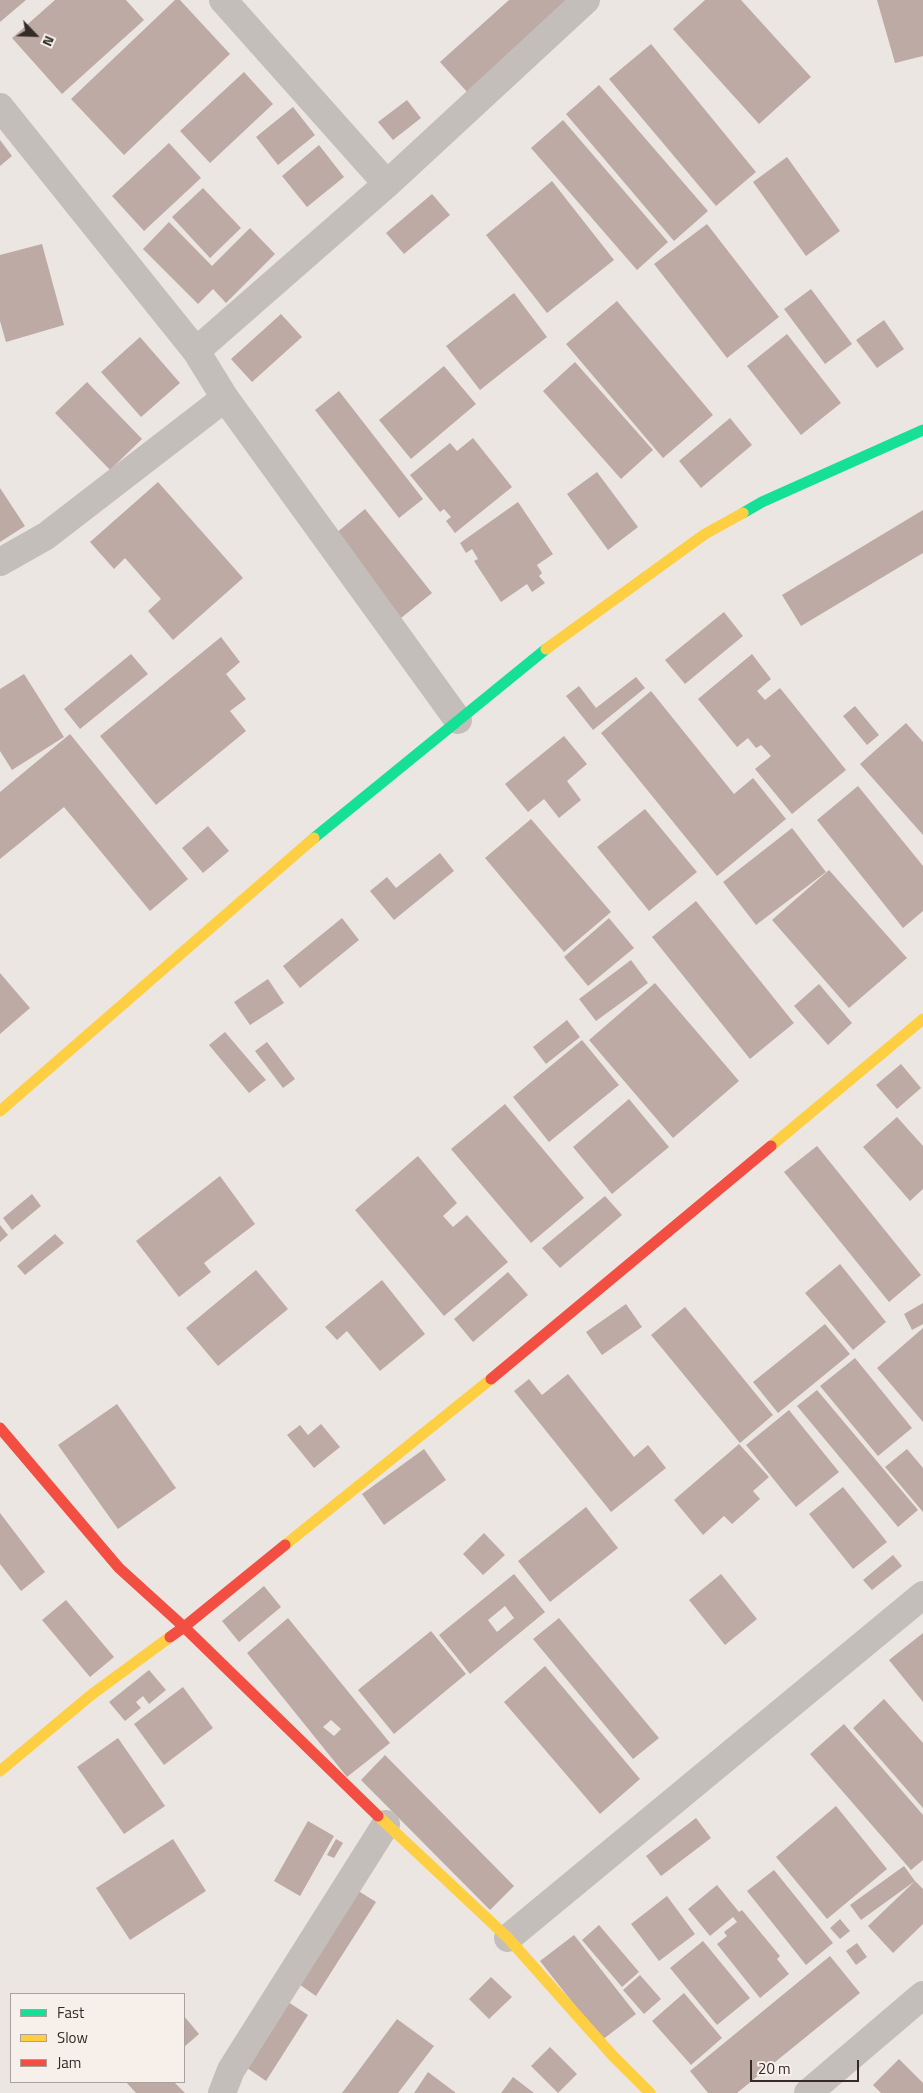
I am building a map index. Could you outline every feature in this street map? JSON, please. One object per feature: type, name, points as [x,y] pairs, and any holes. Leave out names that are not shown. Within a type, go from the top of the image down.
[{"type":"street","points":[[223,0],[387,184]]},
{"type":"street","points":[[196,351],[387,184],[586,0]]},
{"type":"street","points":[[0,107],[196,351],[225,398],[458,720]]},
{"type":"street","points":[[0,562],[46,536],[225,398]]},
{"type":"street","points":[[0,1111],[285,862],[534,657],[705,534],[762,502],[923,430]]},
{"type":"street","points":[[0,1771],[91,1695],[184,1627],[492,1378],[923,1019]]},
{"type":"street","points":[[0,1428],[119,1568],[184,1627],[386,1824],[508,1938],[613,2056],[650,2093]]},
{"type":"street","points":[[508,1938],[923,1595]]},
{"type":"street","points":[[222,2093],[232,2070],[386,1824]]},
{"type":"street","points":[[808,2093],[923,1996]]},
{"type":"building","points":[[0,0],[26,0],[0,22]]},
{"type":"building","points":[[55,0],[126,0],[144,20],[62,94],[12,38]]},
{"type":"building","points":[[175,0],[180,0],[230,54],[124,155],[71,99]]},
{"type":"building","points":[[509,0],[570,0],[468,93],[440,62]]},
{"type":"building","points":[[705,0],[741,0],[811,77],[759,124],[673,29]]},
{"type":"building","points":[[877,0],[923,0],[923,56],[895,63]]},
{"type":"building","points":[[651,44],[756,172],[716,206],[609,79]]},
{"type":"building","points":[[244,72],[273,104],[210,163],[180,131]]},
{"type":"building","points":[[599,85],[708,211],[674,241],[566,114]]},
{"type":"building","points":[[407,100],[421,118],[393,140],[378,122]]},
{"type":"building","points":[[293,107],[315,135],[278,165],[256,137]]},
{"type":"building","points":[[563,120],[668,242],[637,270],[531,148]]},
{"type":"building","points":[[0,140],[12,156],[0,166]]},
{"type":"building","points":[[169,143],[201,178],[144,231],[112,196]]},
{"type":"building","points":[[319,145],[344,177],[307,207],[282,176]]},
{"type":"building","points":[[787,157],[840,231],[806,256],[753,182]]},
{"type":"building","points":[[552,181],[614,260],[547,313],[486,235]]},
{"type":"building","points":[[203,188],[241,228],[210,258],[172,217]]},
{"type":"building","points":[[432,194],[450,215],[404,254],[386,233]]},
{"type":"building","points":[[169,222],[212,266],[250,228],[275,254],[226,303],[213,289],[198,304],[143,249]]},
{"type":"building","points":[[707,224],[779,317],[727,358],[654,264]]},
{"type":"building","points":[[42,244],[64,325],[6,342],[0,321],[0,255]]},
{"type":"building","points":[[811,289],[852,344],[825,364],[784,309]]},
{"type":"building","points":[[514,293],[547,337],[480,390],[446,346]]},
{"type":"building","points":[[617,301],[713,415],[663,458],[566,344]]},
{"type":"building","points":[[281,314],[302,337],[252,382],[231,359]]},
{"type":"building","points":[[884,320],[904,349],[877,368],[856,340]]},
{"type":"building","points":[[787,334],[841,403],[801,435],[747,366]]},
{"type":"building","points":[[140,337],[180,383],[141,417],[101,372]]},
{"type":"building","points":[[575,362],[653,450],[621,479],[543,391]]},
{"type":"building","points":[[444,366],[476,404],[411,459],[379,420]]},
{"type":"building","points":[[87,382],[142,439],[110,470],[55,413]]},
{"type":"building","points":[[339,391],[423,499],[399,518],[315,410]]},
{"type":"building","points":[[730,418],[752,445],[701,488],[679,461]]},
{"type":"building","points":[[473,438],[512,487],[455,533],[446,521],[451,517],[444,509],[440,512],[410,475],[450,443],[457,451]]},
{"type":"building","points":[[597,472],[638,527],[608,550],[567,494]]},
{"type":"building","points":[[158,482],[243,578],[173,640],[148,611],[161,599],[125,558],[114,569],[90,542]]},
{"type":"building","points":[[0,488],[25,526],[0,542]]},
{"type":"building","points":[[518,502],[553,554],[537,565],[542,573],[539,576],[545,583],[532,592],[527,584],[501,602],[474,561],[478,559],[472,549],[466,553],[460,543]]},
{"type":"building","points":[[365,509],[432,593],[396,622],[329,539]]},
{"type":"building","points":[[923,510],[923,553],[801,626],[782,595]]},
{"type":"building","points":[[724,612],[743,636],[685,684],[665,660]]},
{"type":"building","points":[[221,637],[240,662],[226,674],[246,699],[230,711],[246,731],[156,805],[100,736]]},
{"type":"building","points":[[131,654],[148,674],[80,729],[64,709]]},
{"type":"building","points":[[752,654],[771,679],[757,691],[765,700],[780,688],[846,770],[792,814],[755,769],[771,756],[761,745],[756,748],[748,738],[737,747],[698,699]]},
{"type":"building","points":[[24,674],[64,737],[12,770],[0,751],[0,689]]},
{"type":"building","points":[[636,677],[645,688],[593,730],[566,696],[579,686],[596,708]]},
{"type":"building","points":[[651,691],[734,794],[753,778],[786,819],[717,876],[601,733]]},
{"type":"building","points":[[855,706],[879,735],[867,745],[843,716]]},
{"type":"building","points":[[906,723],[923,742],[923,835],[860,764]]},
{"type":"building","points":[[70,734],[188,879],[150,911],[64,807],[0,859],[0,792]]},
{"type":"building","points":[[564,736],[587,764],[567,781],[581,800],[559,818],[544,799],[528,812],[505,784]]},
{"type":"building","points":[[858,786],[923,866],[923,911],[903,928],[817,820]]},
{"type":"building","points":[[645,809],[697,872],[649,911],[597,847]]},
{"type":"building","points":[[531,819],[611,912],[564,952],[485,858]]},
{"type":"building","points":[[208,826],[229,851],[203,873],[182,848]]},
{"type":"building","points":[[792,828],[826,872],[756,925],[723,882]]},
{"type":"building","points":[[440,853],[454,871],[394,920],[370,891],[387,877],[396,888]]},
{"type":"building","points":[[829,870],[907,958],[849,1008],[772,920]]},
{"type":"building","points":[[696,901],[794,1023],[750,1059],[652,937]]},
{"type":"building","points":[[342,918],[359,940],[300,988],[283,966]]},
{"type":"building","points":[[609,918],[634,948],[588,986],[564,957]]},
{"type":"building","points":[[631,960],[648,983],[596,1021],[579,999]]},
{"type":"building","points":[[0,973],[30,1008],[0,1034]]},
{"type":"building","points":[[268,979],[284,1003],[250,1025],[234,1002]]},
{"type":"building","points":[[655,983],[739,1081],[673,1138],[589,1040]]},
{"type":"building","points":[[819,984],[852,1023],[828,1045],[794,1006]]},
{"type":"building","points":[[567,1020],[580,1037],[546,1064],[533,1047]]},
{"type":"building","points":[[225,1032],[266,1080],[249,1093],[209,1045]]},
{"type":"building","points":[[582,1040],[619,1085],[549,1142],[513,1097]]},
{"type":"building","points":[[267,1042],[295,1079],[283,1088],[255,1051]]},
{"type":"building","points":[[901,1064],[921,1088],[897,1109],[876,1085]]},
{"type":"building","points":[[629,1099],[669,1147],[612,1194],[573,1147]]},
{"type":"building","points":[[505,1104],[584,1198],[531,1243],[451,1149]]},
{"type":"building","points":[[897,1117],[923,1146],[923,1189],[910,1201],[863,1147]]},
{"type":"building","points":[[817,1146],[921,1275],[889,1302],[784,1172]]},
{"type":"building","points":[[418,1156],[457,1203],[443,1216],[453,1227],[467,1215],[508,1262],[444,1316],[355,1210]]},
{"type":"building","points":[[220,1176],[255,1224],[204,1263],[211,1272],[179,1297],[136,1241]]},
{"type":"building","points":[[32,1194],[41,1206],[12,1230],[3,1218]]},
{"type":"building","points":[[605,1196],[622,1215],[560,1268],[542,1248]]},
{"type":"building","points":[[0,1225],[8,1235],[0,1242]]},
{"type":"building","points":[[55,1234],[64,1243],[25,1275],[17,1266]]},
{"type":"building","points":[[840,1264],[886,1322],[853,1350],[805,1293]]},
{"type":"building","points":[[256,1270],[288,1309],[218,1366],[186,1328]]},
{"type":"building","points":[[508,1272],[528,1295],[473,1342],[454,1319]]},
{"type":"building","points":[[382,1280],[425,1334],[380,1371],[347,1331],[337,1340],[325,1327]]},
{"type":"building","points":[[923,1303],[923,1324],[912,1330],[904,1314]]},
{"type":"building","points":[[626,1304],[642,1327],[602,1355],[586,1332]]},
{"type":"building","points":[[685,1307],[773,1415],[740,1443],[651,1335]]},
{"type":"building","points":[[825,1324],[850,1354],[778,1413],[753,1382]]},
{"type":"building","points":[[923,1328],[923,1422],[877,1368]]},
{"type":"building","points":[[855,1358],[912,1428],[878,1456],[820,1386]]},
{"type":"building","points":[[568,1374],[634,1457],[648,1445],[666,1468],[611,1512],[514,1391],[529,1379],[542,1395]]},
{"type":"building","points":[[817,1390],[918,1510],[898,1527],[797,1406]]},
{"type":"building","points":[[117,1404],[176,1488],[118,1529],[58,1445]]},
{"type":"building","points":[[789,1410],[839,1472],[796,1507],[746,1445]]},
{"type":"building","points":[[321,1424],[340,1447],[314,1468],[287,1435],[300,1425],[308,1435]]},
{"type":"building","points":[[739,1444],[769,1477],[753,1491],[760,1499],[732,1524],[724,1516],[703,1535],[674,1500]]},
{"type":"building","points":[[424,1449],[446,1480],[384,1525],[362,1494]]},
{"type":"building","points":[[907,1449],[923,1468],[923,1512],[885,1467]]},
{"type":"building","points":[[843,1487],[887,1542],[853,1569],[809,1514]]},
{"type":"building","points":[[586,1507],[618,1548],[550,1602],[518,1561]]},
{"type":"building","points":[[0,1513],[45,1572],[21,1591],[0,1564]]},
{"type":"building","points":[[484,1533],[505,1555],[483,1575],[463,1554]]},
{"type":"building","points":[[893,1555],[902,1566],[872,1590],[863,1580]]},
{"type":"building","points":[[514,1574],[545,1612],[470,1674],[439,1635]],"holes":[[[505,1606],[514,1618],[497,1632],[488,1620]]]},
{"type":"building","points":[[721,1574],[757,1619],[725,1645],[689,1600]]},
{"type":"building","points":[[264,1586],[281,1607],[239,1642],[222,1621]]},
{"type":"building","points":[[66,1600],[114,1657],[90,1677],[42,1620]]},
{"type":"building","points":[[288,1618],[390,1743],[347,1777],[247,1653]],"holes":[[[331,1720],[341,1729],[334,1736],[323,1727]]]},
{"type":"building","points":[[559,1618],[659,1738],[633,1759],[533,1639]]},
{"type":"building","points":[[431,1631],[466,1674],[394,1734],[358,1690]]},
{"type":"building","points":[[923,1633],[923,1702],[889,1660]]},
{"type":"building","points":[[545,1666],[640,1779],[600,1814],[504,1702]]},
{"type":"building","points":[[149,1670],[166,1690],[149,1704],[143,1696],[136,1702],[141,1708],[125,1721],[109,1702]]},
{"type":"building","points":[[183,1687],[213,1728],[164,1765],[134,1724]]},
{"type":"building","points":[[884,1699],[923,1743],[923,1808],[853,1728]]},
{"type":"building","points":[[844,1724],[923,1815],[923,1860],[911,1870],[810,1754]]},
{"type":"building","points":[[118,1738],[165,1806],[124,1834],[77,1767]]},
{"type":"building","points":[[385,1755],[514,1886],[490,1910],[361,1780]]},
{"type":"building","points":[[836,1806],[887,1869],[827,1919],[776,1857]]},
{"type":"building","points":[[696,1818],[711,1838],[661,1876],[646,1856]]},
{"type":"building","points":[[308,1821],[334,1836],[300,1896],[274,1881]]},
{"type":"building","points":[[173,1839],[206,1891],[130,1940],[96,1888]]},
{"type":"building","points":[[336,1839],[343,1843],[334,1858],[327,1855]]},
{"type":"building","points":[[904,1866],[915,1881],[861,1920],[850,1905]]},
{"type":"building","points":[[774,1870],[833,1943],[806,1965],[747,1891]]},
{"type":"building","points":[[915,1881],[923,1889],[923,1924],[893,1953],[868,1926]]},
{"type":"building","points":[[717,1885],[739,1912],[742,1910],[780,1956],[777,1959],[789,1974],[760,1998],[717,1944],[727,1936],[724,1932],[737,1922],[733,1917],[710,1936],[688,1909]]},
{"type":"building","points":[[352,1887],[376,1902],[316,1996],[293,1980]]},
{"type":"building","points":[[667,1896],[695,1934],[659,1961],[631,1924]]},
{"type":"building","points":[[840,1919],[850,1931],[840,1939],[830,1928]]},
{"type":"building","points":[[599,1925],[639,1972],[622,1987],[582,1940]]},
{"type":"building","points":[[574,1935],[636,2014],[602,2040],[540,1961]]},
{"type":"building","points":[[703,1941],[750,1998],[717,2025],[670,1968]]},
{"type":"building","points":[[857,1943],[867,1957],[856,1965],[846,1951]]},
{"type":"building","points":[[830,1956],[860,1993],[737,2093],[708,2093],[690,2071]]},
{"type":"building","points":[[640,1975],[661,1999],[644,2014],[623,1990]]},
{"type":"building","points":[[491,1977],[512,1997],[489,2019],[469,1999]]},
{"type":"building","points":[[684,1993],[722,2038],[691,2065],[652,2021]]},
{"type":"building","points":[[282,1998],[308,2015],[266,2081],[240,2063]]},
{"type":"building","points":[[185,2017],[199,2034],[185,2046]]},
{"type":"building","points":[[397,2019],[434,2046],[398,2093],[342,2093]]},
{"type":"building","points":[[550,2047],[577,2074],[558,2093],[531,2066]]},
{"type":"building","points":[[899,2059],[923,2083],[923,2093],[881,2093],[873,2085]]},
{"type":"building","points":[[428,2072],[456,2093],[414,2093]]},
{"type":"building","points":[[513,2077],[534,2093],[501,2093]]},
{"type":"building","points":[[127,2083],[175,2083],[185,2093],[136,2093]]},
{"type":"traffic: fast","points":[[743,513],[762,502],[923,430]]},
{"type":"traffic: fast","points":[[314,838],[546,649]]},
{"type":"traffic: slow","points":[[546,649],[705,534],[743,513]]},
{"type":"traffic: slow","points":[[0,1111],[314,838]]},
{"type":"traffic: slow","points":[[771,1146],[923,1019]]},
{"type":"traffic: slow","points":[[285,1545],[491,1379]]},
{"type":"traffic: slow","points":[[0,1771],[91,1695],[170,1637]]},
{"type":"traffic: slow","points":[[378,1816],[508,1938],[613,2056],[650,2093]]},
{"type":"traffic: jam","points":[[491,1379],[771,1146]]},
{"type":"traffic: jam","points":[[0,1428],[119,1568],[184,1627],[285,1545]]},
{"type":"traffic: jam","points":[[170,1637],[184,1627],[378,1816]]}]
